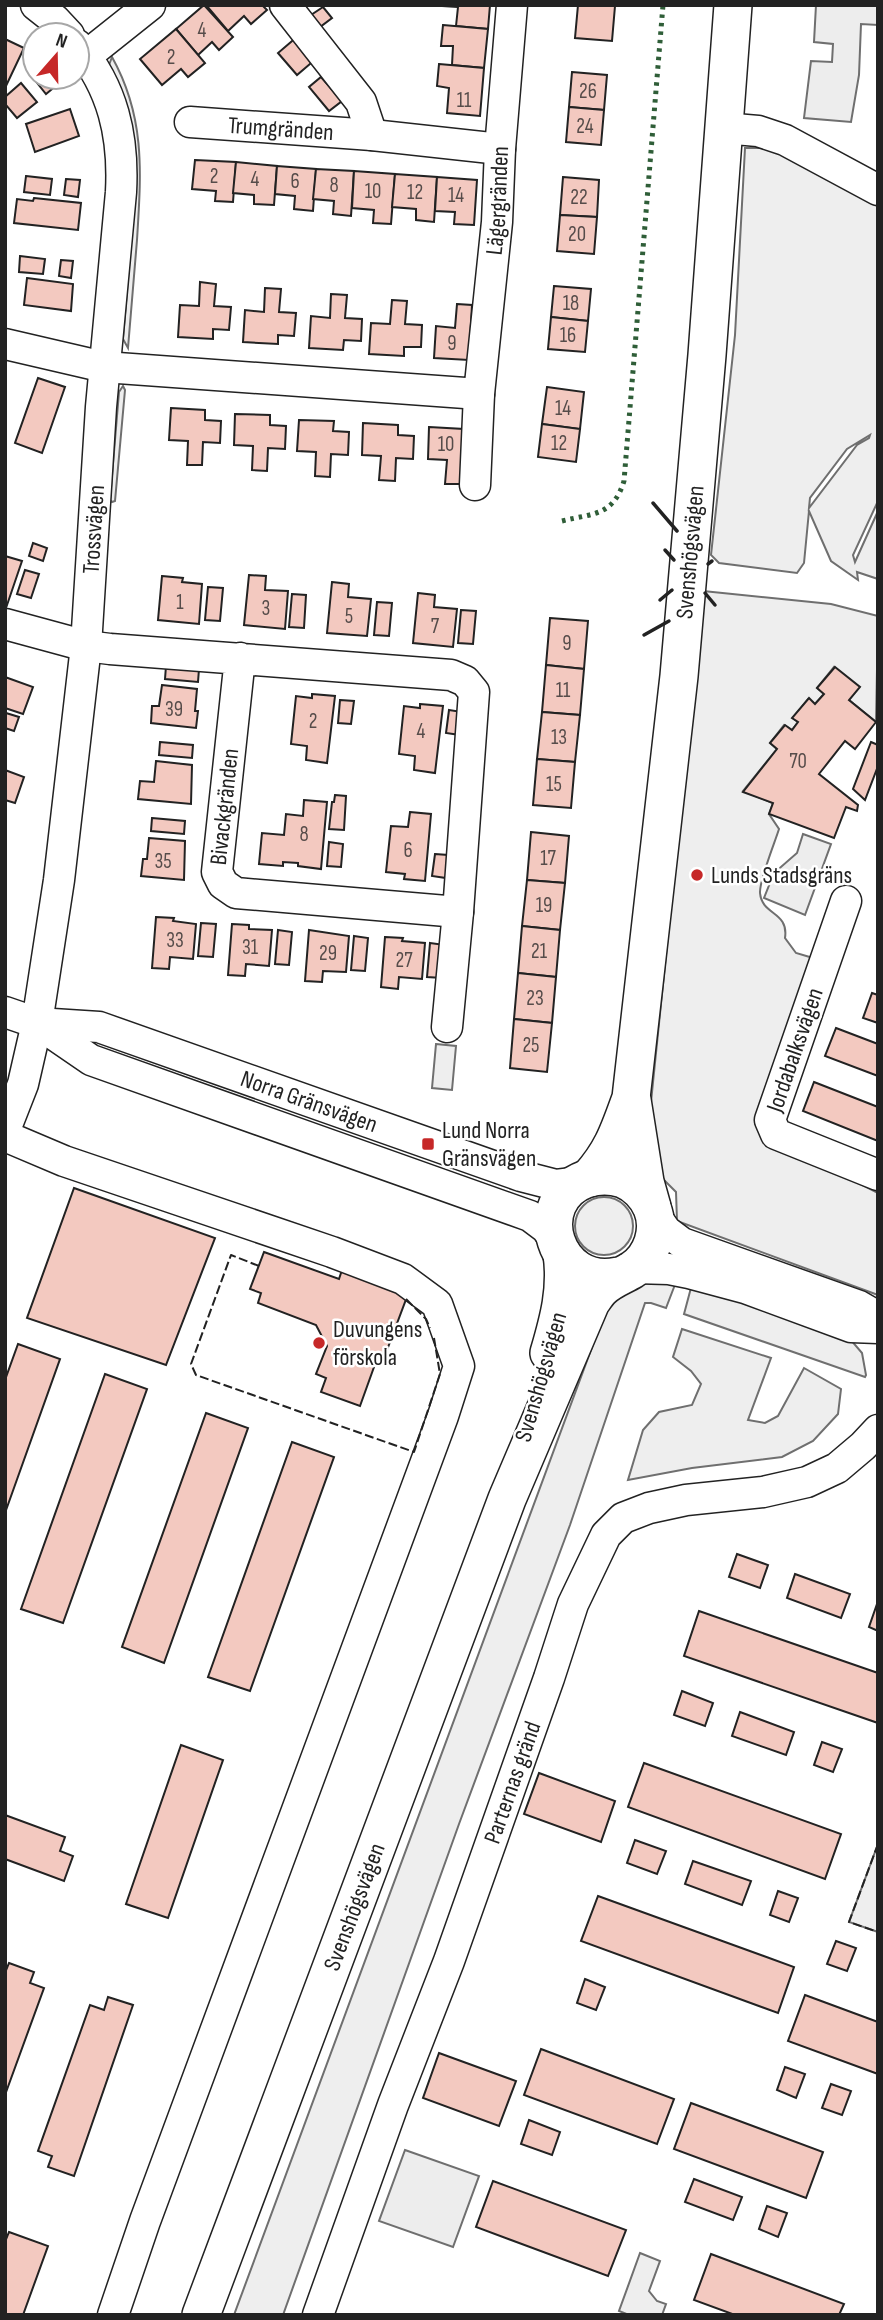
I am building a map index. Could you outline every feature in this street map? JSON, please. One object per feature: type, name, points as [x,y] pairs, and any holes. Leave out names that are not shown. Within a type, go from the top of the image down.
[{"type":"main road","name":"Svenshögsvägen","points":[[506,1499],[561,1313],[565,1286],[554,1222],[558,1205],[564,1195],[585,1180],[604,1161],[615,1143],[631,1098],[679,676],[733,5]]},
{"type":"main road","name":"Svenshögsvägen","points":[[201,2315],[506,1499],[591,1302],[599,1290],[646,1256],[653,1243],[656,1225],[645,1182],[631,1098]]},
{"type":"main road","points":[[585,1180],[606,1176],[624,1179],[637,1187],[653,1211]]},
{"type":"main road","points":[[558,1247],[569,1264],[586,1274],[603,1278],[626,1272]]},
{"type":"street","name":"Trossvägen","points":[[36,5],[56,21]]},
{"type":"street","points":[[91,37],[150,5]]},
{"type":"street","name":"Trumgränden","points":[[285,5],[361,102],[372,135]]},
{"type":"street","name":"Lägergränden","points":[[475,485],[479,394],[497,222],[512,5]]},
{"type":"street","name":"Trossvägen","points":[[5,1130],[23,1084],[37,1023],[59,880],[86,646],[104,367],[122,165],[119,132],[112,106],[91,67]]},
{"type":"street","name":"Trumgränden","points":[[190,122],[372,135],[500,149]]},
{"type":"street","points":[[723,128],[758,131],[785,139],[878,190]]},
{"type":"street","points":[[5,344],[104,367],[479,394]]},
{"type":"street","points":[[5,624],[86,646],[451,675],[465,681],[474,692],[447,1027]]},
{"type":"street","name":"Bivackgränden","points":[[240,658],[217,873],[223,884],[236,894],[458,912]]},
{"type":"street","name":"Jordabalksvägen","points":[[846,901],[770,1120],[776,1134],[783,1138],[878,1175]]},
{"type":"street","name":"Norra Gränsvägen","points":[[5,1012],[37,1023],[99,1027],[521,1177],[556,1185],[585,1180]]},
{"type":"street","name":"Norra Gränsvägen","points":[[37,1023],[91,1060],[530,1216],[546,1228],[558,1247]]},
{"type":"street","points":[[5,1136],[64,1161],[332,1252],[403,1279],[437,1304],[459,1366],[443,1416],[145,2221],[113,2315]]},
{"type":"street","points":[[653,1211],[666,1231],[682,1243],[859,1306],[878,1317]]},
{"type":"street","points":[[626,1272],[670,1269],[689,1273],[745,1288],[852,1327],[878,1328]]},
{"type":"street","name":"Parternas gränd","points":[[318,2315],[384,2129],[449,1961],[573,1604],[606,1535],[623,1518],[649,1508],[686,1500],[763,1492],[807,1482],[837,1468],[863,1447],[878,1430]]},
{"type":"shaded area","points":[[816,5],[878,5],[878,25],[861,24],[859,75],[851,122],[804,118],[811,61],[832,62],[833,44],[814,42]]},
{"type":"shaded area","points":[[112,57],[131,102],[139,147],[138,216],[128,348],[123,339],[132,230],[109,65]]},
{"type":"shaded area","points":[[745,148],[765,148],[794,158],[878,203],[878,501],[853,555],[855,562],[878,511],[878,579],[857,572],[858,580],[831,561],[809,511],[804,563],[797,573],[719,563],[711,555],[735,335]],"holes":[[[870,435],[857,445],[809,508],[810,498],[847,449]]]},
{"type":"shaded area","points":[[123,386],[125,390],[115,501],[112,502],[110,500],[119,392]]},
{"type":"shaded area","points":[[703,591],[831,604],[878,616],[876,722],[849,700],[859,687],[834,667],[817,688],[824,694],[815,704],[808,699],[793,718],[798,722],[792,730],[784,725],[770,743],[777,749],[743,791],[773,803],[769,814],[779,829],[762,880],[762,900],[783,923],[785,938],[796,953],[813,958],[755,1124],[774,1147],[878,1193],[878,1295],[677,1221],[676,1192],[645,1161]]},
{"type":"shaded area","points":[[803,834],[831,844],[805,915],[764,898],[774,873],[797,853]]},
{"type":"shaded area","points":[[436,1044],[456,1046],[452,1090],[432,1088]]},
{"type":"shaded area","points":[[598,1197],[610,1197],[625,1205],[633,1220],[633,1232],[625,1247],[610,1255],[598,1255],[583,1247],[575,1232],[575,1220],[583,1205]]},
{"type":"shaded area","points":[[676,1282],[666,1308],[645,1303],[570,1525],[459,1824],[283,2315],[234,2315],[605,1312],[600,1310],[637,1283]]},
{"type":"shaded area","points":[[692,1284],[851,1340],[862,1353],[865,1377],[684,1314]]},
{"type":"shaded area","points":[[682,1329],[771,1358],[748,1420],[765,1423],[778,1416],[804,1368],[841,1389],[838,1414],[813,1441],[782,1457],[692,1468],[628,1480],[643,1430],[659,1412],[692,1405],[701,1384],[691,1371],[673,1357]]},
{"type":"shaded area","points":[[878,1844],[878,1932],[849,1922]]},
{"type":"shaded area","points":[[405,2150],[479,2176],[453,2247],[379,2221]]},
{"type":"shaded area","points":[[640,2253],[660,2261],[649,2291],[657,2301],[666,2304],[662,2315],[629,2315],[619,2311]]},
{"type":"building","points":[[204,5],[233,37],[219,50],[212,42],[198,55],[176,29]]},
{"type":"building","points":[[206,5],[262,5],[267,10],[251,24],[244,16],[228,31]]},
{"type":"building","points":[[490,5],[488,29],[456,26],[458,7],[442,6]]},
{"type":"building","points":[[578,5],[615,6],[612,41],[575,38]]},
{"type":"building","points":[[323,7],[332,18],[320,27],[311,15]]},
{"type":"building","points":[[443,25],[488,29],[484,68],[452,65],[453,46],[441,46]]},
{"type":"building","points":[[176,29],[205,63],[188,77],[181,69],[162,85],[140,59]]},
{"type":"building","points":[[298,36],[317,58],[297,75],[278,53]]},
{"type":"building","points":[[5,39],[21,47],[21,54],[5,88]]},
{"type":"building","points":[[439,64],[484,68],[480,116],[447,113],[449,88],[437,86]]},
{"type":"building","points":[[572,72],[607,75],[604,110],[569,107]]},
{"type":"building","points":[[321,77],[342,101],[329,111],[309,87]]},
{"type":"building","points":[[21,83],[21,91],[28,91],[37,102],[17,118],[5,104],[5,97]]},
{"type":"building","points":[[569,107],[604,110],[601,145],[566,142]]},
{"type":"building","points":[[70,109],[79,136],[35,152],[26,124]]},
{"type":"building","points":[[195,160],[236,162],[233,202],[215,201],[216,191],[192,189]]},
{"type":"building","points":[[236,162],[277,166],[274,205],[254,204],[254,195],[233,193]]},
{"type":"building","points":[[277,166],[316,169],[313,211],[294,209],[295,196],[275,194]]},
{"type":"building","points":[[316,169],[354,171],[351,216],[333,214],[334,201],[313,199]]},
{"type":"building","points":[[354,171],[395,174],[391,224],[373,223],[374,210],[352,208]]},
{"type":"building","points":[[395,174],[437,177],[434,222],[416,220],[416,209],[392,207]]},
{"type":"building","points":[[26,176],[52,179],[50,195],[24,192]]},
{"type":"building","points":[[437,177],[477,180],[474,225],[454,224],[455,212],[435,211]]},
{"type":"building","points":[[563,177],[599,180],[597,217],[560,215]]},
{"type":"building","points":[[66,179],[80,180],[78,197],[64,195]]},
{"type":"building","points":[[34,198],[81,203],[78,230],[14,223],[17,199],[33,201]]},
{"type":"building","points":[[560,215],[597,217],[594,254],[557,251]]},
{"type":"building","points":[[20,256],[45,259],[43,274],[19,272]]},
{"type":"building","points":[[61,260],[73,261],[71,278],[59,276]]},
{"type":"building","points":[[27,278],[73,284],[71,311],[24,305]]},
{"type":"building","points":[[200,282],[216,284],[214,306],[231,307],[229,330],[213,329],[213,339],[178,337],[180,305],[199,306]]},
{"type":"building","points":[[554,286],[591,289],[588,321],[551,317]]},
{"type":"building","points":[[265,288],[281,289],[279,312],[296,313],[294,336],[278,335],[278,344],[243,342],[245,310],[264,312]]},
{"type":"building","points":[[331,294],[347,295],[345,318],[362,319],[361,341],[344,340],[343,350],[309,348],[311,316],[330,318]]},
{"type":"building","points":[[392,300],[407,301],[405,324],[422,325],[421,347],[404,347],[404,356],[369,354],[371,323],[390,324]]},
{"type":"building","points":[[457,304],[472,305],[469,360],[434,358],[436,326],[455,328]]},
{"type":"building","points":[[551,317],[588,321],[585,352],[548,349]]},
{"type":"building","points":[[38,378],[65,387],[42,453],[15,443]]},
{"type":"building","points":[[547,387],[584,392],[580,429],[542,424]]},
{"type":"building","points":[[171,408],[205,410],[205,420],[221,421],[220,443],[203,442],[202,465],[187,465],[188,441],[169,440]]},
{"type":"building","points":[[235,414],[270,415],[270,425],[286,426],[285,449],[268,448],[267,471],[252,470],[253,446],[234,445]]},
{"type":"building","points":[[299,420],[334,421],[333,431],[349,432],[348,455],[331,454],[330,477],[315,476],[316,452],[297,451]]},
{"type":"building","points":[[363,423],[398,425],[398,435],[414,436],[413,459],[396,458],[395,481],[379,480],[381,456],[362,455]]},
{"type":"building","points":[[542,424],[580,429],[576,462],[538,457]]},
{"type":"building","points":[[429,427],[464,429],[461,484],[445,484],[447,460],[428,459]]},
{"type":"building","points":[[33,543],[47,548],[43,561],[29,556]]},
{"type":"building","points":[[5,556],[22,561],[6,608],[5,607]]},
{"type":"building","points":[[25,570],[39,574],[31,598],[17,594]]},
{"type":"building","points":[[249,575],[266,576],[265,590],[288,591],[285,629],[244,625]]},
{"type":"building","points":[[162,576],[183,578],[182,582],[202,584],[199,624],[158,620]]},
{"type":"building","points":[[332,582],[349,584],[348,597],[371,599],[367,636],[327,633]]},
{"type":"building","points":[[208,587],[223,588],[220,621],[205,620]]},
{"type":"building","points":[[418,593],[435,595],[434,607],[457,609],[453,647],[413,643]]},
{"type":"building","points":[[292,594],[306,595],[304,628],[289,627]]},
{"type":"building","points":[[377,602],[392,603],[389,636],[374,635]]},
{"type":"building","points":[[461,610],[476,611],[473,644],[458,643]]},
{"type":"building","points":[[550,618],[588,621],[584,669],[546,665]]},
{"type":"building","points":[[546,665],[584,669],[580,715],[542,712]]},
{"type":"building","points":[[166,666],[199,669],[198,682],[165,679]]},
{"type":"building","points":[[835,667],[860,687],[849,700],[876,722],[855,749],[845,741],[819,774],[858,805],[857,811],[846,807],[834,838],[769,814],[773,803],[743,792],[777,749],[770,743],[785,725],[792,730],[798,722],[792,718],[809,698],[815,704],[824,694],[817,688]]},
{"type":"building","points":[[5,677],[33,687],[23,714],[5,708]]},
{"type":"building","points":[[162,685],[197,689],[196,728],[151,723],[152,706],[159,706]]},
{"type":"building","points":[[312,694],[335,696],[327,763],[306,760],[307,746],[291,744],[296,696],[312,698]]},
{"type":"building","points":[[340,700],[354,701],[351,724],[338,723]]},
{"type":"building","points":[[420,704],[443,706],[435,773],[414,770],[415,756],[399,754],[404,706],[420,708]]},
{"type":"building","points":[[449,710],[462,712],[460,735],[446,733]]},
{"type":"building","points":[[542,712],[580,715],[575,762],[537,759]]},
{"type":"building","points":[[6,713],[19,717],[14,731],[5,728]]},
{"type":"building","points":[[160,742],[193,745],[192,758],[159,755]]},
{"type":"building","points":[[871,742],[878,745],[878,766],[865,800],[853,789]]},
{"type":"building","points":[[537,759],[575,762],[571,808],[533,805]]},
{"type":"building","points":[[156,761],[192,765],[191,804],[138,799],[140,781],[154,782]]},
{"type":"building","points":[[5,770],[24,777],[15,803],[5,800]]},
{"type":"building","points":[[335,795],[346,796],[344,830],[329,829]]},
{"type":"building","points":[[304,800],[327,802],[321,869],[298,866],[298,863],[283,862],[283,866],[259,864],[262,833],[284,835],[286,814],[303,816]]},
{"type":"building","points":[[410,812],[431,814],[425,881],[404,879],[405,874],[386,872],[391,826],[408,827]]},
{"type":"building","points":[[152,818],[185,821],[184,834],[151,831]]},
{"type":"building","points":[[531,832],[569,836],[565,883],[527,880]]},
{"type":"building","points":[[149,838],[185,841],[184,880],[141,876],[143,859],[147,859]]},
{"type":"building","points":[[329,842],[343,844],[341,867],[327,866]]},
{"type":"building","points":[[435,854],[448,855],[446,878],[432,876]]},
{"type":"building","points":[[527,880],[565,883],[560,930],[522,926]]},
{"type":"building","points":[[156,917],[174,918],[173,921],[196,924],[193,959],[170,957],[169,969],[152,968]]},
{"type":"building","points":[[201,923],[216,924],[213,957],[198,956]]},
{"type":"building","points":[[232,924],[249,925],[249,929],[272,930],[269,966],[246,964],[245,976],[228,975]]},
{"type":"building","points":[[522,926],[560,930],[556,977],[518,973]]},
{"type":"building","points":[[278,930],[292,932],[289,965],[275,964]]},
{"type":"building","points":[[309,930],[349,936],[346,972],[323,971],[322,982],[305,981]]},
{"type":"building","points":[[354,936],[368,938],[365,971],[351,970]]},
{"type":"building","points":[[385,937],[425,943],[422,979],[399,977],[398,989],[381,987]]},
{"type":"building","points":[[430,943],[445,945],[442,978],[427,977]]},
{"type":"building","points":[[518,973],[556,977],[552,1023],[514,1019]]},
{"type":"building","points":[[872,993],[878,995],[878,1023],[863,1018]]},
{"type":"building","points":[[514,1019],[552,1023],[547,1072],[510,1068]]},
{"type":"building","points":[[836,1028],[878,1044],[878,1076],[825,1056]]},
{"type":"building","points":[[814,1082],[878,1107],[878,1141],[803,1111]]},
{"type":"building","points":[[74,1188],[215,1238],[166,1365],[27,1318]]},
{"type":"building","points":[[264,1252],[339,1279],[342,1270],[408,1294],[384,1358],[378,1356],[360,1406],[321,1392],[326,1378],[316,1374],[327,1346],[316,1325],[258,1303],[261,1293],[250,1289]]},
{"type":"building","points":[[18,1344],[60,1359],[5,1513],[5,1380]]},
{"type":"building","points":[[105,1374],[147,1389],[63,1623],[21,1609]]},
{"type":"building","points":[[206,1413],[248,1428],[164,1663],[122,1647]]},
{"type":"building","points":[[292,1442],[334,1457],[250,1691],[208,1677]]},
{"type":"building","points":[[737,1554],[768,1565],[760,1588],[729,1577]]},
{"type":"building","points":[[795,1574],[850,1594],[841,1618],[787,1598]]},
{"type":"building","points":[[878,1604],[878,1631],[869,1627]]},
{"type":"building","points":[[699,1611],[878,1673],[878,1723],[684,1656]]},
{"type":"building","points":[[682,1691],[713,1703],[705,1726],[674,1715]]},
{"type":"building","points":[[740,1712],[794,1732],[786,1755],[732,1736]]},
{"type":"building","points":[[822,1742],[842,1749],[833,1772],[814,1765]]},
{"type":"building","points":[[181,1745],[223,1760],[168,1918],[126,1904]]},
{"type":"building","points":[[644,1763],[841,1834],[825,1879],[628,1807]]},
{"type":"building","points":[[539,1773],[615,1801],[601,1842],[524,1814]]},
{"type":"building","points":[[5,1815],[65,1837],[60,1851],[73,1856],[64,1881],[5,1859]]},
{"type":"building","points":[[635,1840],[666,1851],[657,1874],[627,1863]]},
{"type":"building","points":[[693,1861],[751,1881],[742,1905],[685,1884]]},
{"type":"building","points":[[778,1891],[798,1898],[789,1922],[770,1915]]},
{"type":"building","points":[[598,1896],[794,1967],[778,2013],[581,1941]]},
{"type":"building","points":[[836,1941],[856,1948],[847,1971],[827,1964]]},
{"type":"building","points":[[9,1963],[34,1972],[30,1983],[44,1988],[5,2095],[5,1973]]},
{"type":"building","points":[[585,1979],[605,1987],[596,2010],[577,2003]]},
{"type":"building","points":[[805,1995],[878,2022],[878,2074],[788,2041]]},
{"type":"building","points":[[108,1997],[133,2005],[74,2176],[48,2167],[52,2156],[38,2151],[90,2005],[104,2010]]},
{"type":"building","points":[[541,2049],[674,2099],[657,2144],[524,2095]]},
{"type":"building","points":[[439,2053],[516,2081],[499,2126],[423,2098]]},
{"type":"building","points":[[785,2067],[805,2074],[796,2098],[777,2090]]},
{"type":"building","points":[[831,2084],[851,2091],[842,2115],[822,2108]]},
{"type":"building","points":[[691,2103],[823,2152],[806,2198],[674,2149]]},
{"type":"building","points":[[529,2120],[560,2132],[552,2155],[521,2144]]},
{"type":"building","points":[[694,2179],[742,2197],[733,2220],[685,2202]]},
{"type":"building","points":[[493,2181],[626,2230],[608,2276],[476,2227]]},
{"type":"building","points":[[767,2206],[787,2213],[778,2237],[759,2229]]},
{"type":"building","points":[[9,2232],[48,2246],[23,2315],[5,2315],[5,2242]]},
{"type":"building","points":[[711,2254],[844,2304],[839,2315],[735,2315],[694,2300]]},
{"type":"hedge","points":[[562,521],[593,514],[608,507],[624,481],[663,5]]},
{"type":"fence","points":[[259,1266],[231,1255],[191,1364],[196,1375],[414,1452],[440,1374],[434,1338]]},
{"type":"fence","points":[[406,1299],[426,1319],[430,1328]]},
{"type":"fence","points":[[878,1844],[849,1922],[878,1932]]},
{"type":"wall","points":[[653,503],[677,531]]},
{"type":"wall","points":[[665,550],[674,560]]},
{"type":"wall","points":[[708,564],[712,561]]},
{"type":"wall","points":[[660,600],[672,590]]},
{"type":"wall","points":[[705,593],[715,605]]},
{"type":"wall","points":[[644,635],[669,621]]},
{"type":"place","name":"Lunds Stadsgräns","points":[[697,875]]},
{"type":"place","name":"Lund Norra Gränsvägen","points":[[428,1144]]},
{"type":"place","name":"Duvungens förskola","points":[[319,1343]]}]
